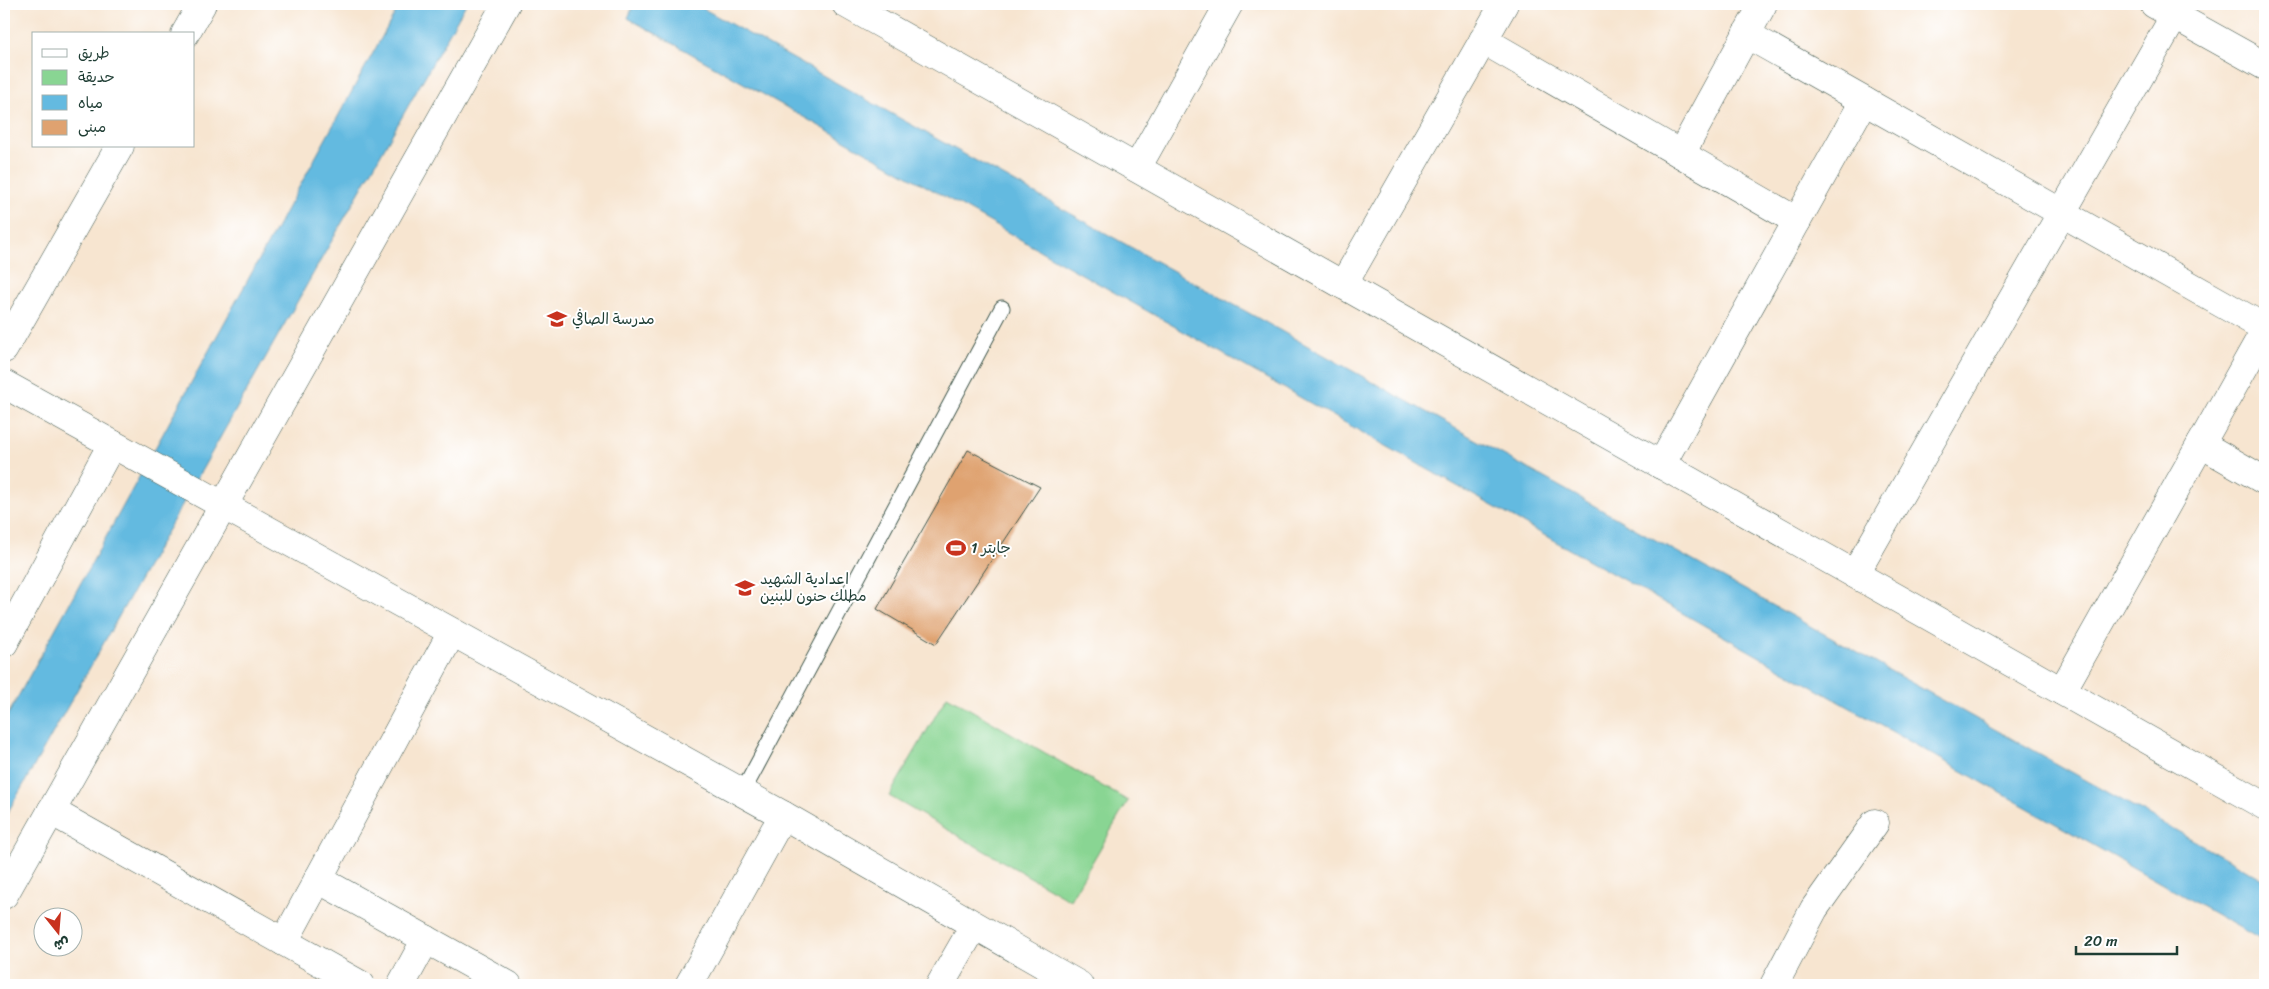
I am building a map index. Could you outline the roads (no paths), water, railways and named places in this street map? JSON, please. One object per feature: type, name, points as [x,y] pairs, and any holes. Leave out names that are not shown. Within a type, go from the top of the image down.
[{"type":"street","points":[[186,32],[202,4]]},
{"type":"street","points":[[4,895],[506,4]]},
{"type":"street","points":[[846,4],[2265,806]]},
{"type":"street","points":[[1137,168],[1229,4]]},
{"type":"street","points":[[1343,285],[1504,4]]},
{"type":"street","points":[[1681,154],[1763,4]]},
{"type":"street","points":[[1855,574],[2062,213],[2165,10],[2263,60]]},
{"type":"street","points":[[1746,34],[2265,329],[2062,691]]},
{"type":"street","points":[[1483,40],[1797,221]]},
{"type":"street","points":[[1661,465],[1864,101]]},
{"type":"street","points":[[4,349],[119,148]]},
{"type":"street","points":[[4,384],[451,634],[783,815],[1079,985]]},
{"type":"street","points":[[4,643],[112,444]]},
{"type":"street","points":[[2201,444],[2265,481]]},
{"type":"street","points":[[284,942],[451,634]]},
{"type":"street","points":[[51,811],[361,985]]},
{"type":"street","points":[[689,985],[783,815]]},
{"type":"street","points":[[1774,985],[1814,909],[1875,824]]},
{"type":"street","points":[[318,879],[508,985]]},
{"type":"street","points":[[940,985],[974,926]]},
{"type":"street","points":[[401,985],[426,939]]},
{"type":"lane","points":[[742,793],[1002,308]]},
{"type":"water","points":[[400,4],[466,4],[4,819],[4,722]]},
{"type":"water","points":[[634,4],[695,4],[2265,880],[2265,942],[628,18]]},
{"type":"place","name":"مدرسة الصافي","points":[[557,319]]},
{"type":"place","name":"جابتر 1","points":[[956,548]]},
{"type":"place","name":"اعدادية الشهيد مطلك حنون للبنين","points":[[745,588]]}]
